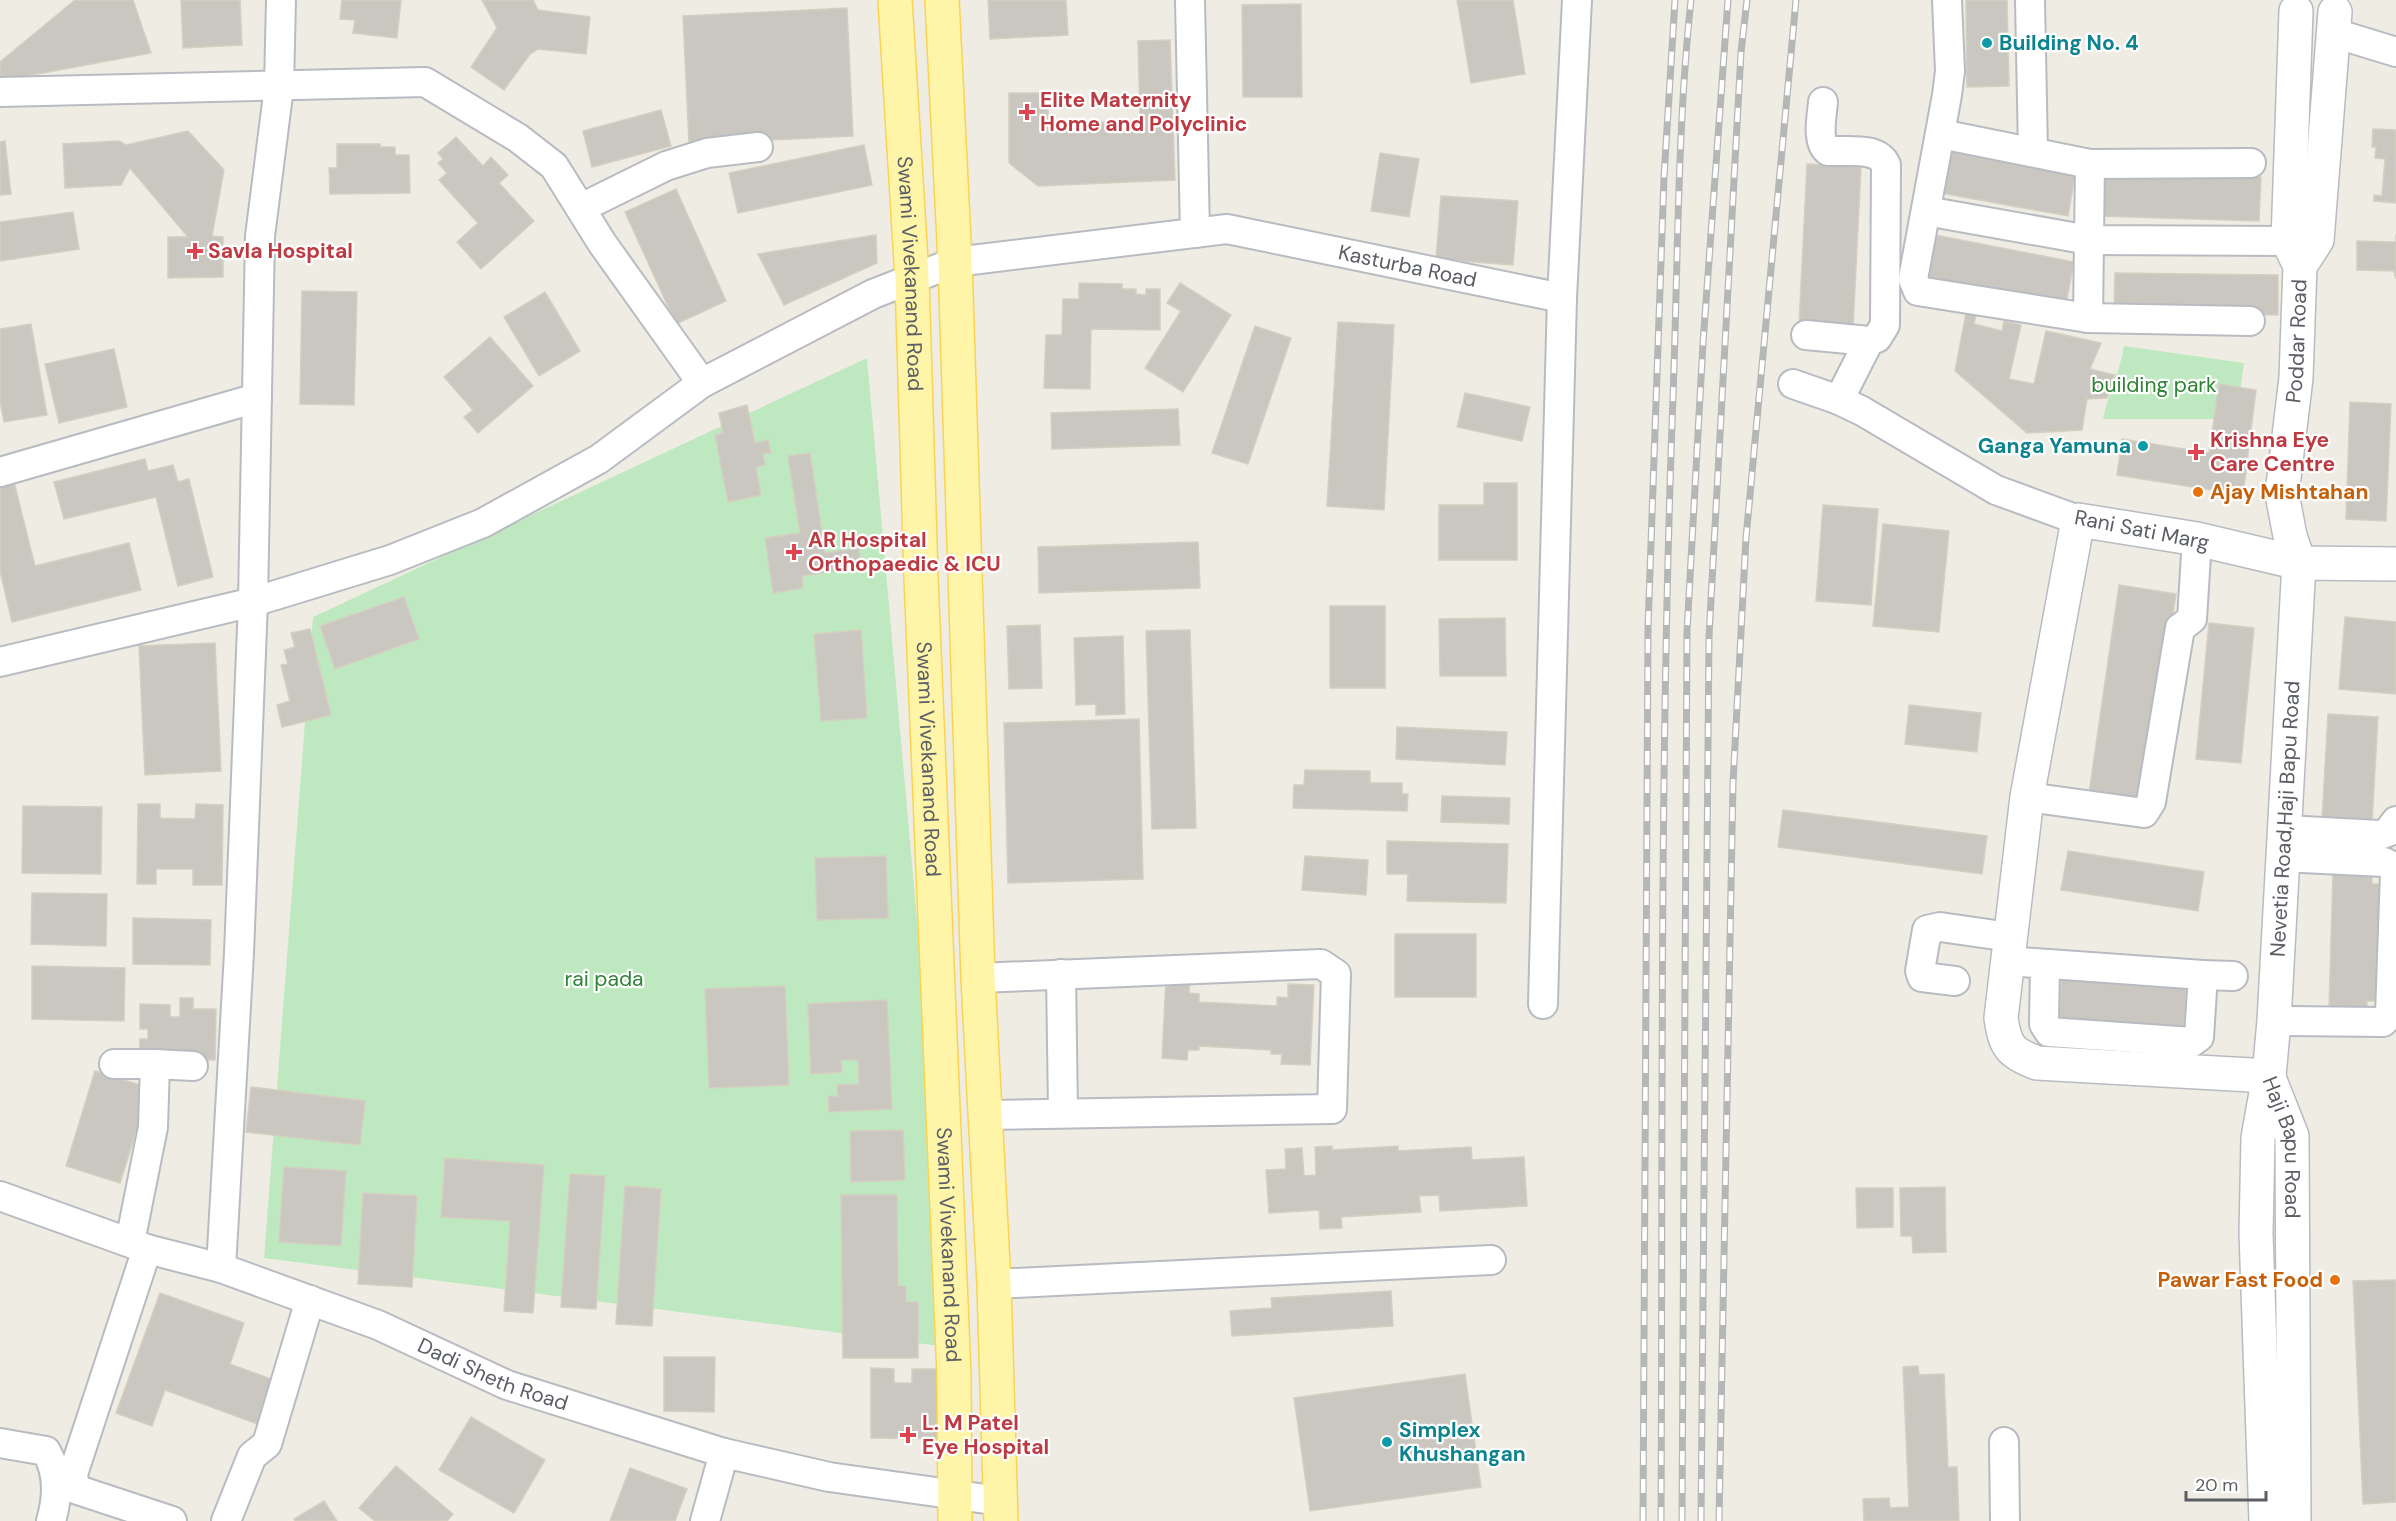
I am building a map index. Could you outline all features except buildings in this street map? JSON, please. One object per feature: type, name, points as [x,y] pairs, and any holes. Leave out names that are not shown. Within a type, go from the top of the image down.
[{"type":"main road","name":"Swami Vivekanand Road","points":[[895,0],[912,279],[921,577],[954,1382],[955,1509]]},
{"type":"main road","name":"Swami Vivekanand Road","points":[[942,0],[956,262],[978,978],[987,1115],[994,1284],[1000,1511]]},
{"type":"street","points":[[221,1268],[240,953],[253,602],[260,237],[279,87],[281,0]]},
{"type":"street","points":[[1543,1004],[1562,298],[1577,0]]},
{"type":"street","points":[[1947,0],[1950,71],[1941,134],[1913,279],[1917,291],[2088,318],[2250,321]]},
{"type":"street","points":[[2030,0],[2033,152]]},
{"type":"street","points":[[1190,1],[1194,232]]},
{"type":"street","points":[[2283,5],[2341,15],[2396,52]]},
{"type":"street","name":"Poddar Road","points":[[2283,5],[2302,249],[2296,378],[2282,494],[2290,536],[2299,563]]},
{"type":"street","points":[[1926,211],[2089,240],[2302,249],[2341,15]]},
{"type":"street","points":[[0,92],[425,82],[518,138],[554,166],[602,243],[702,383]]},
{"type":"street","points":[[1806,335],[1869,341],[1877,338],[1885,325],[1886,165],[1883,158],[1876,153],[1828,151],[1824,148],[1821,141],[1823,102]]},
{"type":"street","points":[[1941,134],[2090,164],[2251,163]]},
{"type":"street","points":[[581,208],[666,166],[707,153],[758,147]]},
{"type":"street","points":[[2088,318],[2090,164]]},
{"type":"street","name":"Kasturba Road","points":[[0,662],[253,602],[390,560],[483,523],[599,459],[702,383],[873,294],[956,262],[1227,229],[1562,298]]},
{"type":"street","points":[[1839,400],[1869,341]]},
{"type":"street","name":"Rani Sati Marg","points":[[1793,384],[1839,400],[1862,411],[1996,490],[2078,520],[2197,539],[2299,563],[2396,564]]},
{"type":"street","points":[[0,472],[257,398]]},
{"type":"street","points":[[2078,520],[2027,797],[2001,1018],[2007,1046],[2021,1057],[2037,1063],[2269,1076]]},
{"type":"street","points":[[2027,797],[2144,813],[2151,802],[2180,628],[2192,619],[2197,539]]},
{"type":"street","name":"Nevetia Road,Haji Bapu Road","points":[[2269,1076],[2299,563]]},
{"type":"street","points":[[2284,844],[2380,835],[2388,832],[2396,821]]},
{"type":"street","points":[[2274,1021],[2383,1022],[2390,1014],[2395,872],[2392,866],[2384,862],[2284,844]]},
{"type":"street","points":[[1955,981],[1922,977],[1920,971],[1927,930],[1940,927],[2009,949],[2045,964],[2233,976]]},
{"type":"street","points":[[978,978],[1321,964],[1336,974],[1332,1109],[987,1115]]},
{"type":"street","points":[[2045,964],[2044,1024],[2049,1032],[2196,1041],[2201,1033],[2203,975]]},
{"type":"street","points":[[1061,974],[1063,1112]]},
{"type":"street","points":[[114,1064],[192,1066]]},
{"type":"street","points":[[155,1064],[153,1127],[139,1245],[73,1474],[75,1489],[172,1521]]},
{"type":"street","name":"Haji Bapu Road","points":[[2269,1076],[2258,1138],[2256,1233],[2259,1326],[2276,1375],[2280,1514]]},
{"type":"street","name":"Haji Bapu Road","points":[[2269,1076],[2292,1136],[2291,1326],[2276,1375]]},
{"type":"street","name":"Dadi Sheth Road","points":[[0,1196],[139,1245],[221,1268],[378,1325],[507,1385],[724,1453],[955,1509],[1000,1511]]},
{"type":"street","points":[[2256,1233],[2291,1234]]},
{"type":"street","points":[[994,1284],[1491,1260]]},
{"type":"street","points":[[226,1521],[252,1456],[267,1444],[310,1300]]},
{"type":"street","points":[[2259,1326],[2291,1326]]},
{"type":"street","points":[[2004,1442],[2006,1521]]},
{"type":"street","points":[[0,1443],[46,1451],[55,1466],[56,1503],[51,1521]]},
{"type":"street","points":[[705,1521],[724,1453]]},
{"type":"green space","name":"building park","points":[[2124,346],[2244,363],[2236,419],[2103,419]]},
{"type":"green space","name":"rai pada","points":[[867,358],[955,1348],[264,1258],[313,617]]},
{"type":"railway","points":[[1643,1521],[1648,628],[1664,177],[1675,0]]},
{"type":"railway","points":[[1661,1521],[1662,959],[1666,678],[1680,149],[1691,0]]},
{"type":"railway","points":[[1682,1521],[1687,632],[1703,343],[1728,0]]},
{"type":"railway","points":[[1701,1521],[1709,636],[1741,52],[1747,0]]},
{"type":"railway","points":[[1719,1521],[1733,783],[1746,538],[1796,0]]},
{"type":"place","name":"Building No. 4","points":[[1987,43]]},
{"type":"place","name":"Elite Maternity Home and Polyclinic","points":[[1027,112]]},
{"type":"place","name":"Savla Hospital","points":[[195,251]]},
{"type":"place","name":"Ganga Yamuna","points":[[2143,446]]},
{"type":"place","name":"Krishna Eye Care Centre","points":[[2196,452]]},
{"type":"place","name":"Ajay Mishtahan","points":[[2198,492]]},
{"type":"place","name":"AR Hospital Orthopaedic & ICU","points":[[794,552]]},
{"type":"place","name":"Pawar Fast Food","points":[[2335,1280]]},
{"type":"place","name":"L. M Patel Eye Hospital","points":[[908,1435]]},
{"type":"place","name":"Simplex Khushangan","points":[[1387,1442]]}]
